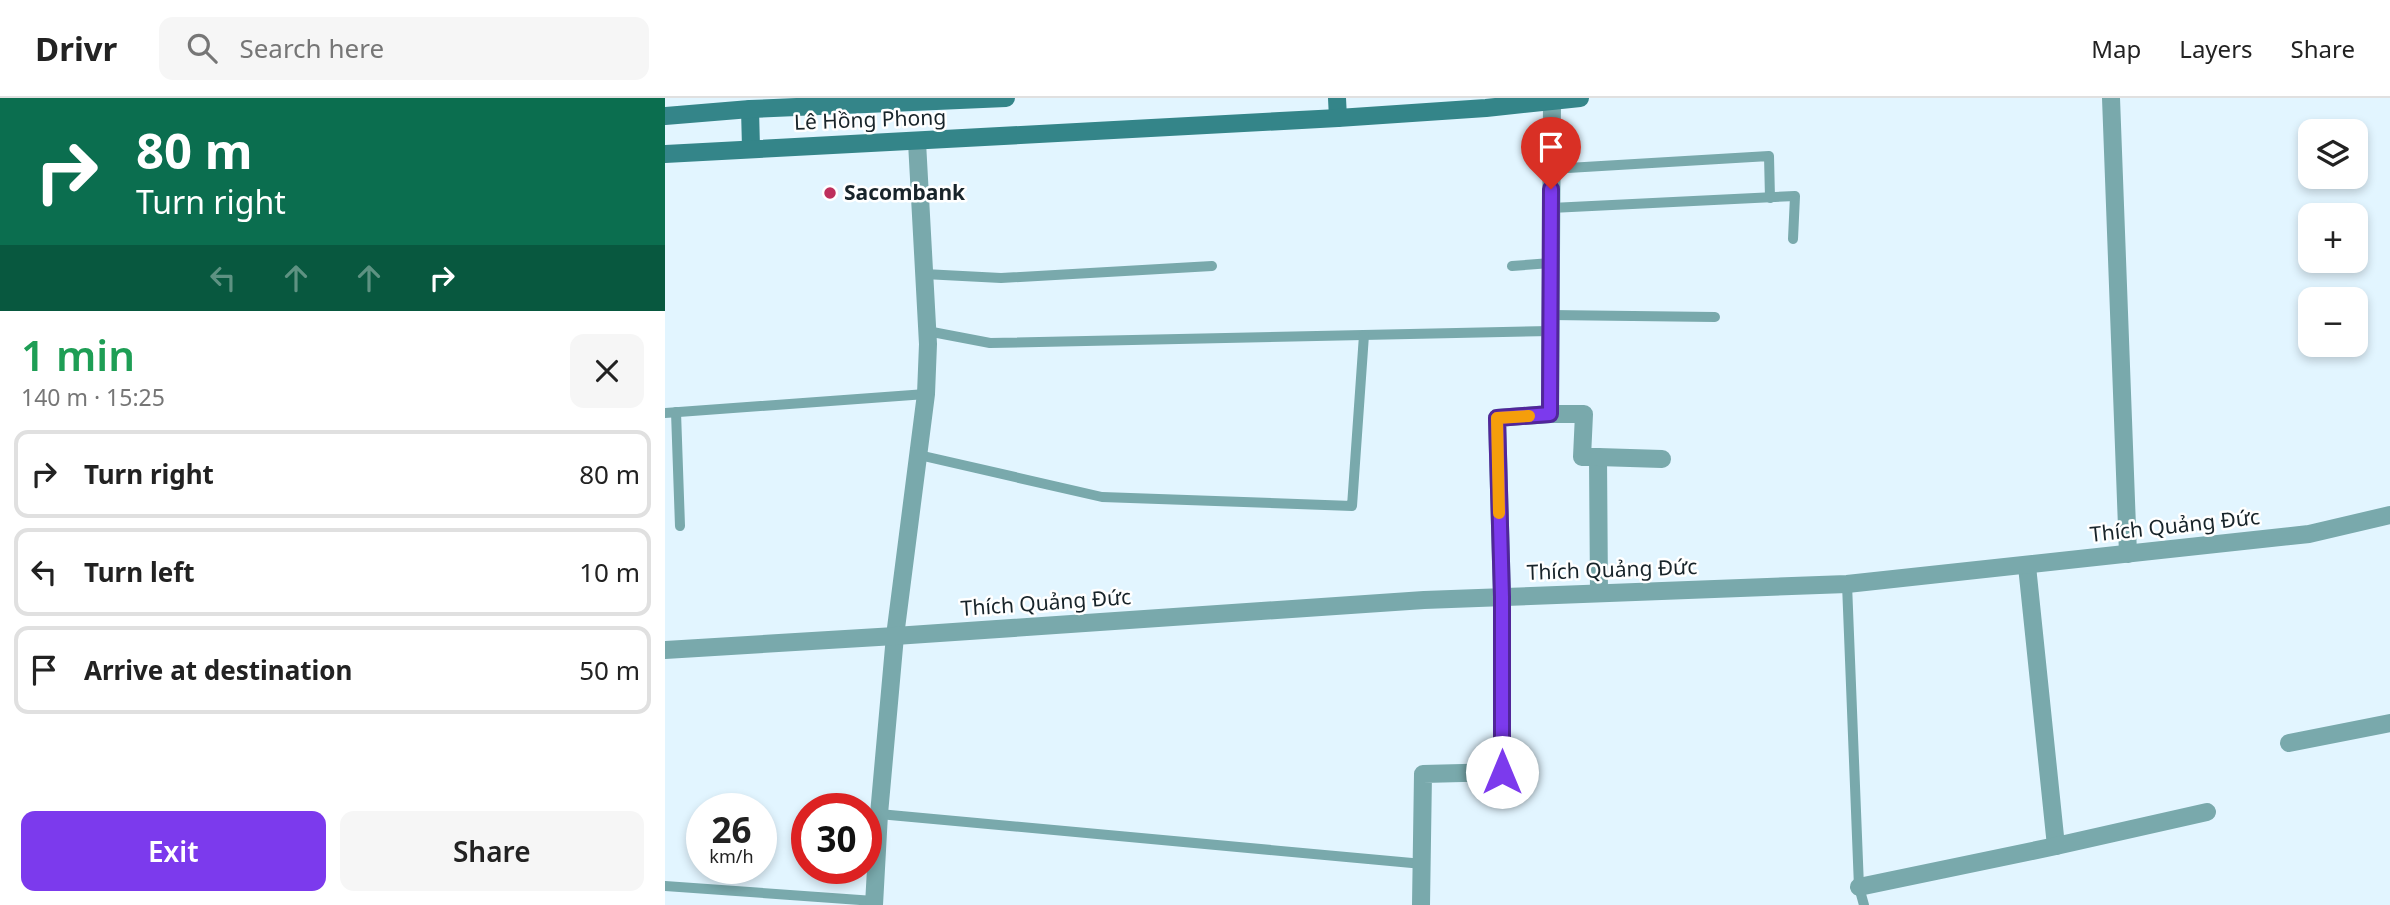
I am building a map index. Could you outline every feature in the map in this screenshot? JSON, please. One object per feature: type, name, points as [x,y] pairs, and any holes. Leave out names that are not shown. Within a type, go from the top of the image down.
[{"type":"main road","name":"Lê Hồng Phong","points":[[665,116],[750,103],[1006,98]]},
{"type":"main road","points":[[1337,98],[1338,118]]},
{"type":"main road","name":"Lê Hồng Phong","points":[[665,154],[1338,118],[1485,103],[1580,98]]},
{"type":"main road","points":[[750,103],[751,148]]},
{"type":"street","points":[[2111,98],[2128,554]]},
{"type":"street","points":[[1550,414],[1552,101]]},
{"type":"street","points":[[881,793],[895,636],[926,394],[927,331],[917,142]]},
{"type":"street","points":[[1421,905],[1423,774],[1502,772],[1502,597],[1497,418],[1584,414],[1582,457],[1662,459]]},
{"type":"street","points":[[1598,457],[1599,593]]},
{"type":"street","name":"Thích Quảng Đức","points":[[665,650],[1424,600],[1847,584],[2309,534],[2390,515]]},
{"type":"street","points":[[2027,566],[2056,846]]},
{"type":"street","points":[[2289,743],[2390,723]]},
{"type":"street","points":[[1859,887],[2207,812]]},
{"type":"street","points":[[874,903],[875,884]]},
{"type":"lane","points":[[1551,169],[1769,156],[1770,198]]},
{"type":"lane","points":[[1551,208],[1795,197],[1793,239]]},
{"type":"lane","points":[[1512,266],[1551,263]]},
{"type":"lane","points":[[924,274],[1001,278],[1212,266]]},
{"type":"lane","points":[[927,331],[990,343],[1364,335],[1551,323],[1715,317]]},
{"type":"lane","points":[[919,455],[1102,497],[1352,506],[1364,335]]},
{"type":"lane","points":[[680,526],[671,412],[926,394]]},
{"type":"lane","points":[[1847,584],[1859,887],[1864,905]]},
{"type":"lane","points":[[882,814],[1423,864]]},
{"type":"lane","points":[[665,886],[874,903]]},
{"type":"slow traffic","points":[[1499,513],[1497,418],[1529,416]]},
{"type":"place","name":"Sacombank","points":[[830,193]]},
{"type":"route","points":[[1502,772],[1502,597],[1497,418],[1550,414],[1551,189]]}]
